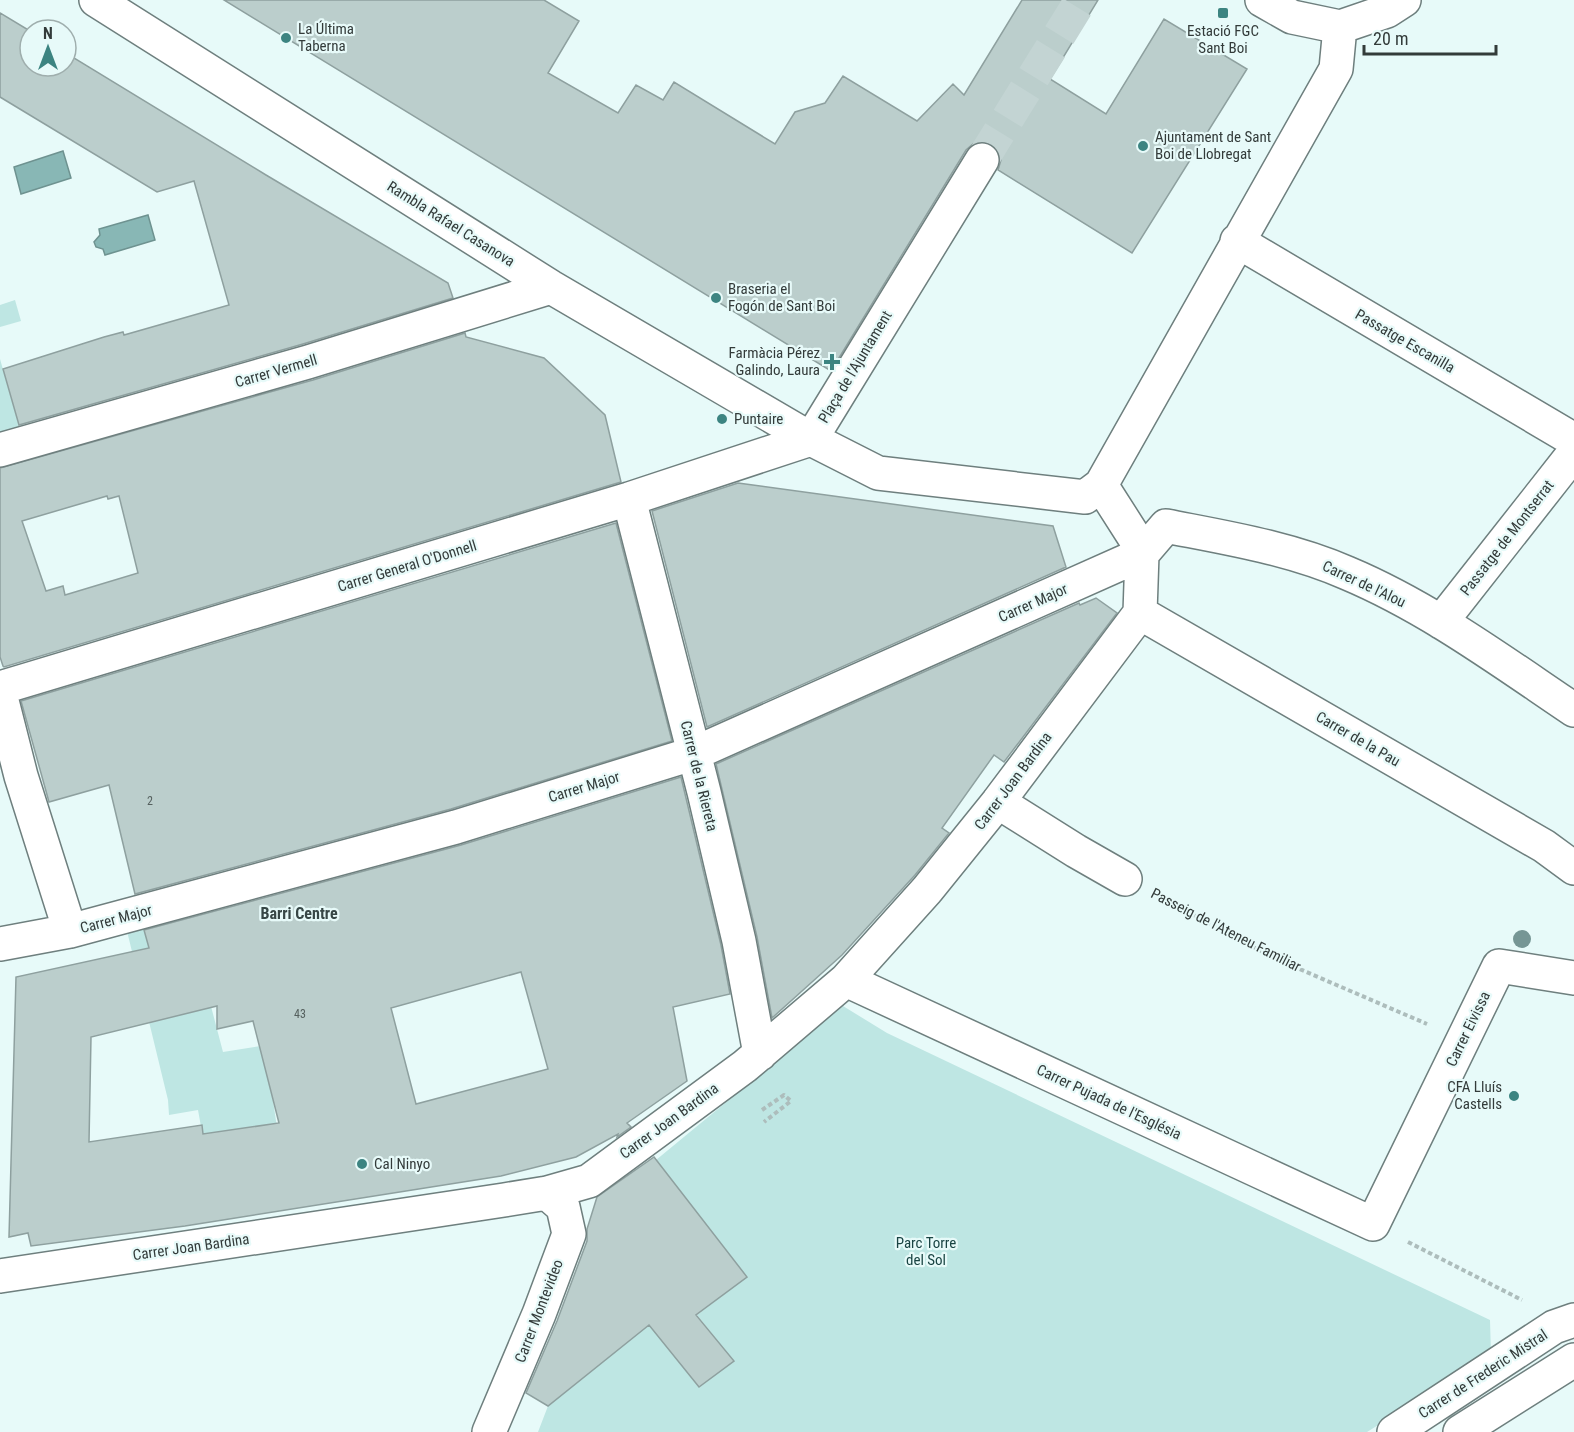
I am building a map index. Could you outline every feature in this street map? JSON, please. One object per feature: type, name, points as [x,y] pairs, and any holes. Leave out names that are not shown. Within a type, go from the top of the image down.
[{"type":"street","name":"Rambla Rafael Casanova","points":[[96,0],[551,287],[812,438]]},
{"type":"street","points":[[1262,0],[1292,18],[1340,27],[1387,11],[1404,0]]},
{"type":"street","points":[[1140,613],[1142,554],[1138,543],[1101,485],[1336,69],[1340,27]]},
{"type":"street","name":"Plaça de l'Ajuntament","points":[[982,160],[812,438],[878,473],[1085,497],[1101,485]]},
{"type":"street","name":"Passatge Escanilla","points":[[1238,241],[1574,440]]},
{"type":"street","name":"Carrer Vermell","points":[[0,450],[308,362],[551,287]]},
{"type":"street","name":"Carrer General O'Donnell","points":[[0,688],[629,499],[812,438]]},
{"type":"street","name":"Passatge de Montserrat","points":[[1440,622],[1574,453]]},
{"type":"street","name":"Carrer de la Riereta","points":[[629,499],[695,753],[739,941],[760,1054]]},
{"type":"street","name":"Carrer de l'Alou","points":[[1142,554],[1166,526],[1280,550],[1347,573],[1440,622],[1574,710]]},
{"type":"street","name":"Carrer Major","points":[[0,944],[70,931],[456,827],[695,753],[1142,554]]},
{"type":"street","name":"Carrer Joan Bardina","points":[[0,1276],[547,1193],[589,1181],[760,1054],[846,980],[927,890],[998,802],[1140,613]]},
{"type":"street","name":"Carrer de la Pau","points":[[1140,613],[1544,846],[1574,868]]},
{"type":"street","points":[[0,693],[31,809],[70,931]]},
{"type":"street","points":[[998,802],[1076,852],[1125,879]]},
{"type":"street","name":"Carrer Eivissa","points":[[1373,1224],[1499,966],[1574,978]]},
{"type":"street","name":"Carrer Pujada de l'Església","points":[[846,980],[1373,1224]]},
{"type":"street","name":"Carrer Montevideo","points":[[489,1432],[539,1314],[569,1234],[563,1207],[547,1193]]},
{"type":"street","name":"Carrer de Frederic Mistral","points":[[1394,1432],[1564,1324]]},
{"type":"street","points":[[1460,1432],[1574,1360]]},
{"type":"path","name":"Passeig de l'Ateneu Familiar","points":[[1125,879],[1274,958],[1463,1040]]},
{"type":"path","points":[[762,1110],[784,1095],[790,1101],[764,1122]]},
{"type":"path","points":[[1373,1224],[1542,1310],[1564,1324]]},
{"type":"green space","points":[[15,300],[21,321],[0,327],[0,305]]},
{"type":"green space","points":[[0,359],[21,433],[0,439]]},
{"type":"green space","points":[[187,915],[223,1052],[261,1046],[272,1094],[289,1208],[218,1220],[198,1110],[169,1115],[168,1100],[127,931]]},
{"type":"green space","name":"Parc Torre del Sol","points":[[843,1006],[887,1033],[1490,1320],[1491,1355],[1367,1432],[538,1432],[548,1406],[649,1325],[699,1387],[734,1361],[697,1315],[747,1277],[656,1160]]},
{"type":"shaded area","points":[[63,151],[71,178],[21,194],[14,167]]},
{"type":"shaded area","points":[[148,215],[155,240],[105,255],[103,249],[96,247],[94,242],[100,235],[99,229]]},
{"type":"building","points":[[224,0],[544,0],[579,21],[548,73],[618,113],[636,85],[663,100],[674,82],[775,144],[795,112],[825,103],[843,76],[917,121],[953,84],[964,95],[1022,0],[1098,0],[1050,79],[1106,114],[1164,19],[1247,69],[1132,253],[998,170],[1001,160],[999,152],[992,144],[983,141],[973,144],[966,150],[831,371]]},
{"type":"building","points":[[0,13],[18,24],[18,78],[78,78],[78,60],[448,283],[453,298],[303,344],[19,425],[3,369],[104,337],[123,332],[124,335],[229,305],[194,181],[157,192],[0,97]]},
{"type":"building","points":[[465,333],[466,337],[544,358],[605,415],[621,482],[3,666],[0,657],[0,468],[313,380]],"holes":[[[107,496],[108,499],[119,496],[138,573],[65,595],[63,586],[46,591],[22,521]]]},
{"type":"building","points":[[738,483],[1053,526],[1066,567],[707,727],[652,511]]},
{"type":"building","points":[[616,523],[672,741],[451,809],[135,894],[109,785],[49,802],[21,701]]},
{"type":"building","points":[[1096,598],[1117,613],[1004,762],[994,755],[942,828],[949,833],[915,875],[842,955],[772,1018],[757,937],[716,764],[1079,603],[1080,605]]},
{"type":"building","points":[[681,777],[721,945],[730,994],[673,1007],[687,1081],[627,1123],[631,1127],[617,1137],[618,1134],[576,1157],[501,1176],[185,1226],[31,1246],[28,1233],[9,1237],[16,977],[149,948],[144,930],[461,845]],"holes":[[[521,972],[548,1069],[416,1104],[391,1008]],[[217,1006],[217,1029],[253,1021],[279,1123],[203,1134],[202,1125],[89,1142],[91,1037]]]},
{"type":"building","points":[[654,1157],[747,1277],[696,1315],[734,1361],[699,1387],[649,1325],[548,1406],[526,1393],[557,1321],[587,1241],[587,1229],[597,1197]]},
{"type":"tunnel","points":[[982,160],[1081,0]]},
{"type":"place","name":"Estació FGC Sant Boi","points":[[1223,13]]},
{"type":"place","name":"La Última Taberna","points":[[286,38]]},
{"type":"place","name":"Ajuntament de Sant Boi de Llobregat","points":[[1143,146]]},
{"type":"place","name":"Braseria el Fogón de Sant Boi","points":[[716,298]]},
{"type":"place","name":"Farmàcia Pérez Galindo, Laura","points":[[832,362]]},
{"type":"place","name":"Puntaire","points":[[722,419]]},
{"type":"place","name":"CFA Lluís Castells","points":[[1514,1096]]},
{"type":"place","name":"Cal Ninyo","points":[[362,1164]]},
{"type":"district","name":"Barri Centre","points":[[299,913]]}]
